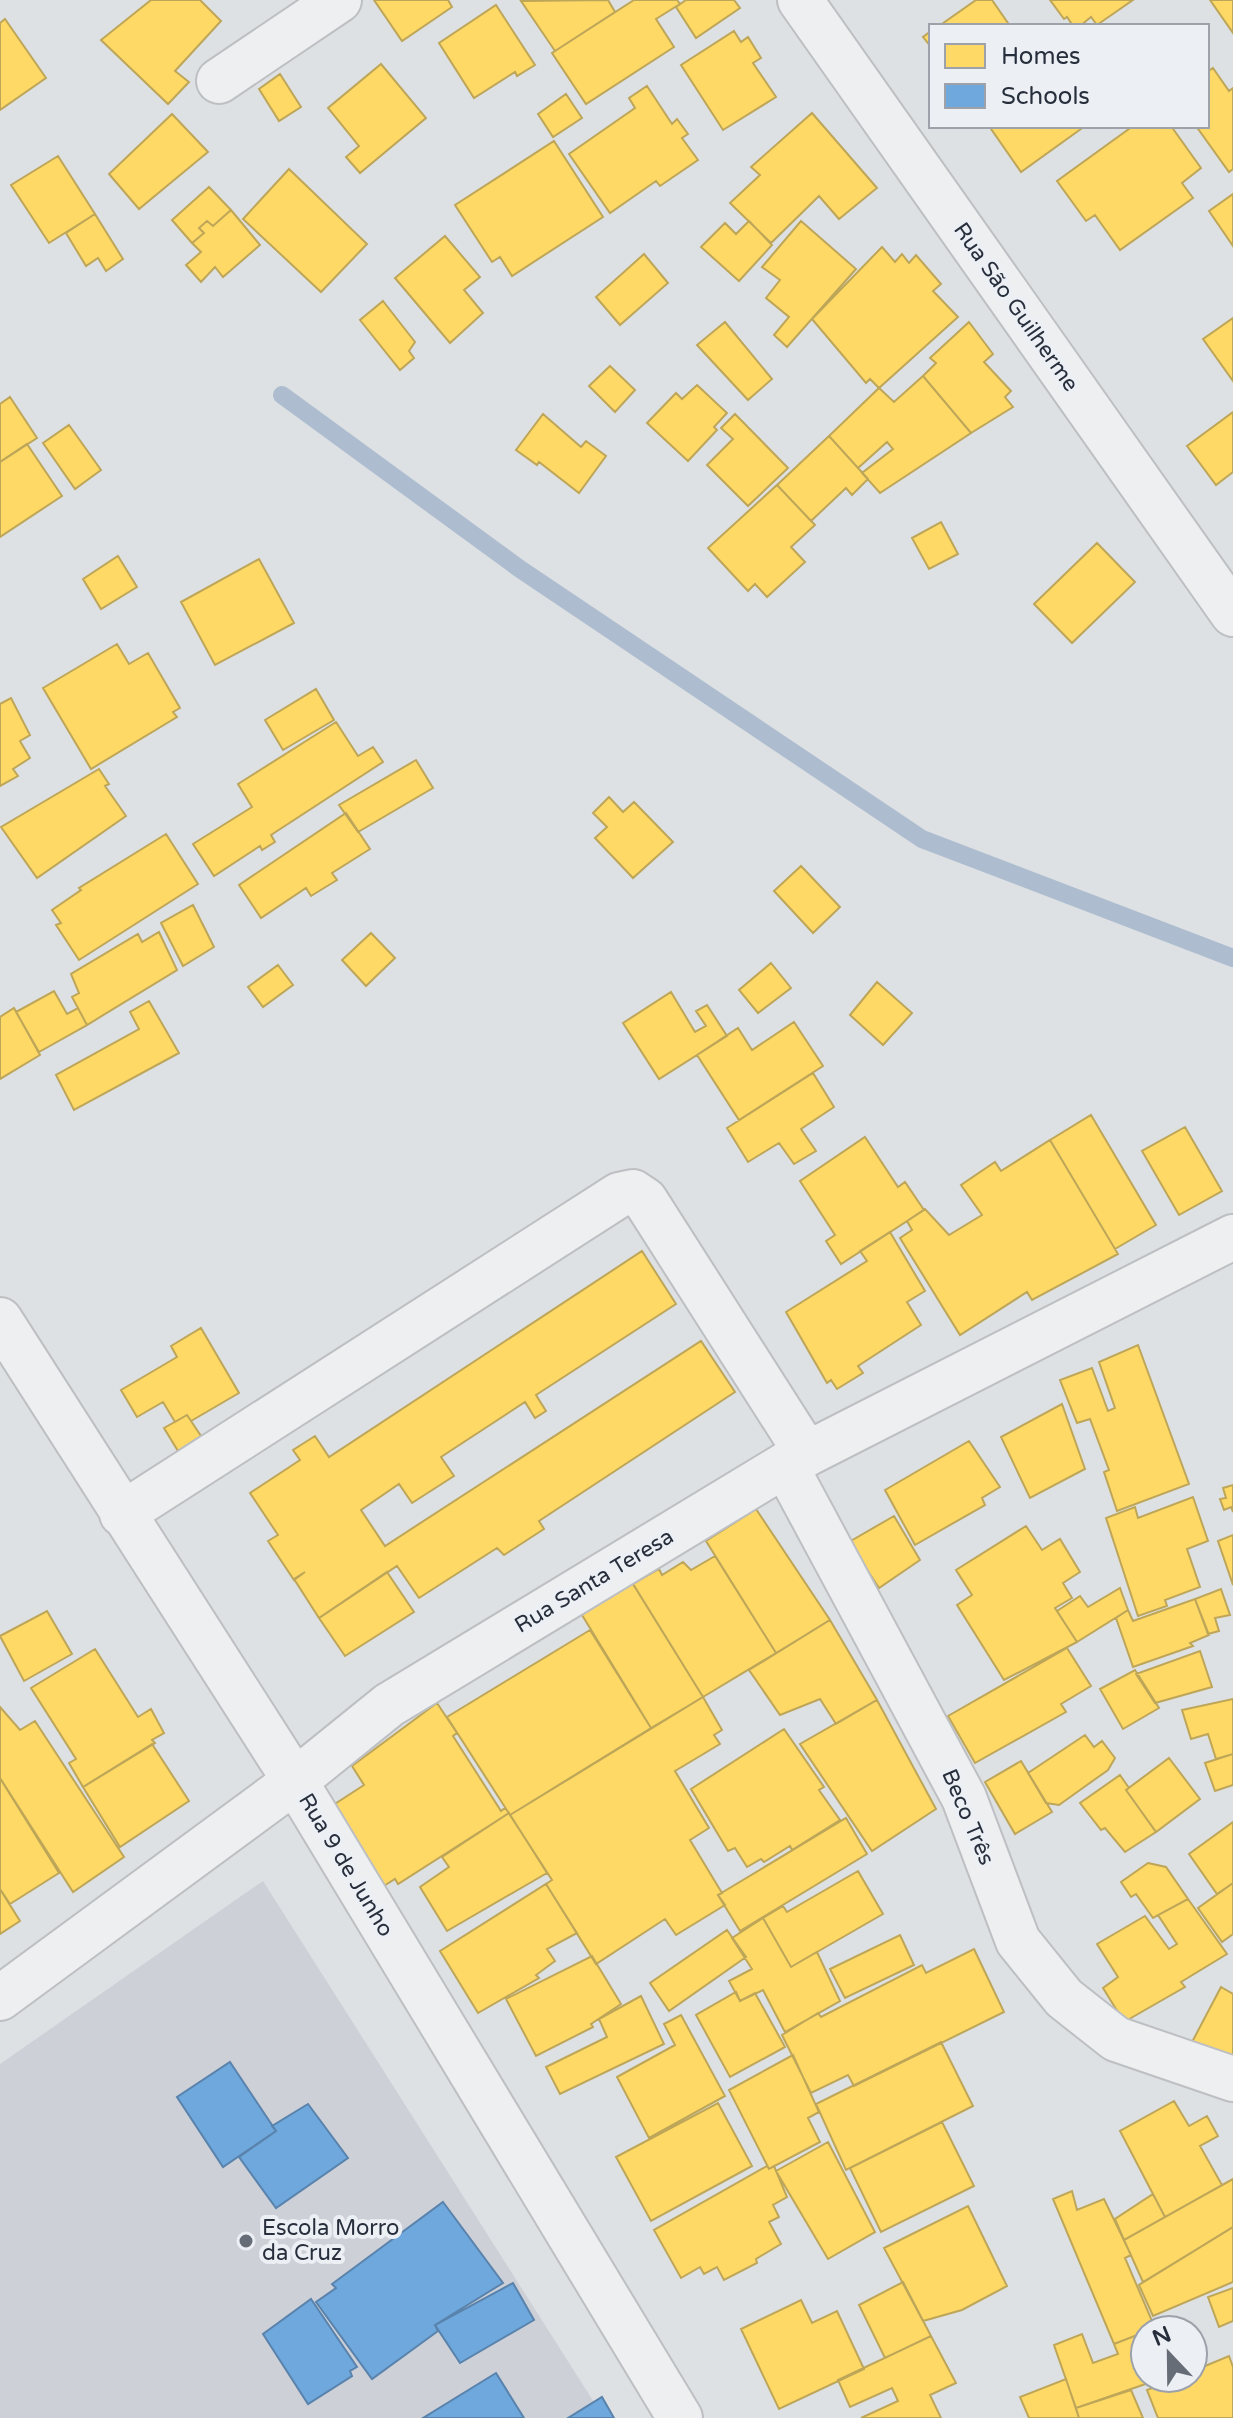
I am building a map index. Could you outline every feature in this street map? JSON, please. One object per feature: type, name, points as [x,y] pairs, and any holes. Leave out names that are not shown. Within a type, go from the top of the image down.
[{"type":"street","points":[[219,81],[339,0]]},
{"type":"street","name":"Rua São Guilherme","points":[[804,2],[1233,614]]},
{"type":"street","name":"Beco Três","points":[[122,1514],[619,1195],[633,1192],[645,1200],[796,1460],[964,1798],[1018,1941],[1064,1998],[1116,2039],[1233,2079]]},
{"type":"street","name":"Rua Santa Teresa","points":[[0,1998],[295,1781],[389,1705],[796,1460],[1232,1240]]},
{"type":"street","name":"Rua 9 de Junho","points":[[0,1320],[295,1781],[680,2418]]},
{"type":"shaded area","name":"Escola Morro da Cruz","points":[[263,1881],[604,2418],[0,2418],[0,2064]]},
{"type":"building: Homes","points":[[151,0],[200,0],[221,21],[175,71],[189,82],[168,104],[101,40]]},
{"type":"building: Homes","points":[[374,0],[448,0],[452,7],[402,41]]},
{"type":"building: Homes","points":[[608,0],[615,12],[555,51],[521,1]]},
{"type":"building: Homes","points":[[634,0],[677,0],[680,4],[656,19],[674,47],[586,104],[552,53]]},
{"type":"building: Homes","points":[[686,0],[734,0],[740,8],[696,38],[676,7]]},
{"type":"building: Homes","points":[[976,0],[992,0],[1009,24],[942,24]]},
{"type":"building: Homes","points":[[1050,0],[1133,0],[1098,24],[1091,17],[1082,24],[1072,24],[1067,17],[1064,19]]},
{"type":"building: Homes","points":[[1210,0],[1233,0],[1233,33]]},
{"type":"building: Homes","points":[[496,5],[535,65],[517,76],[515,72],[474,98],[439,43]]},
{"type":"building: Homes","points":[[5,19],[46,78],[0,110],[0,23]]},
{"type":"building: Homes","points":[[734,31],[741,42],[748,37],[761,58],[753,63],[776,97],[723,130],[681,65]]},
{"type":"building: Homes","points":[[381,64],[426,118],[360,173],[346,157],[359,146],[328,108]]},
{"type":"building: Homes","points":[[1213,68],[1229,91],[1233,88],[1233,169],[1229,172],[1197,128],[1209,128],[1209,71]]},
{"type":"building: Homes","points":[[280,74],[301,107],[279,121],[259,89]]},
{"type":"building: Homes","points":[[647,86],[672,124],[677,119],[688,134],[682,138],[698,160],[660,186],[656,181],[610,213],[569,154],[635,108],[629,98]]},
{"type":"building: Homes","points":[[566,94],[582,118],[553,137],[538,114]]},
{"type":"building: Homes","points":[[812,113],[877,188],[839,219],[819,196],[771,243],[730,203],[760,175],[751,167]]},
{"type":"building: Homes","points":[[172,114],[208,152],[139,209],[109,174]]},
{"type":"building: Homes","points":[[990,128],[1082,128],[1021,172]]},
{"type":"building: Homes","points":[[1130,128],[1172,128],[1201,168],[1182,183],[1193,198],[1120,250],[1095,215],[1086,221],[1057,181]]},
{"type":"building: Homes","points":[[554,141],[603,217],[512,276],[500,257],[492,262],[455,205]]},
{"type":"building: Homes","points":[[58,156],[95,214],[49,243],[11,185]]},
{"type":"building: Homes","points":[[289,169],[367,244],[321,292],[243,219]]},
{"type":"building: Homes","points":[[209,187],[231,210],[213,226],[207,221],[199,228],[204,233],[192,243],[172,220]]},
{"type":"building: Homes","points":[[1233,194],[1233,246],[1209,211]]},
{"type":"building: Homes","points":[[231,210],[260,245],[223,277],[215,267],[201,282],[186,265],[201,252],[192,243],[204,233],[199,228],[207,221],[213,226]]},
{"type":"building: Homes","points":[[95,214],[123,259],[106,271],[98,258],[86,266],[66,233]]},
{"type":"building: Homes","points":[[749,221],[772,245],[739,281],[701,247],[725,223],[736,234]]},
{"type":"building: Homes","points":[[801,221],[856,269],[787,347],[774,335],[789,317],[766,298],[780,280],[762,267]]},
{"type":"building: Homes","points":[[445,236],[480,277],[464,290],[483,313],[450,343],[395,278]]},
{"type":"building: Homes","points":[[882,247],[895,262],[902,254],[909,263],[916,255],[941,284],[933,291],[958,317],[879,388],[870,379],[866,383],[812,319]]},
{"type":"building: Homes","points":[[644,254],[668,283],[620,325],[596,297]]},
{"type":"building: Homes","points":[[383,301],[415,342],[409,351],[414,358],[400,370],[360,320]]},
{"type":"building: Homes","points":[[1233,318],[1233,381],[1203,339]]},
{"type":"building: Homes","points":[[725,322],[772,379],[748,400],[697,345]]},
{"type":"building: Homes","points":[[969,322],[993,354],[984,362],[1011,391],[1005,397],[1013,407],[971,433],[923,376],[936,363],[930,358]]},
{"type":"building: Homes","points":[[610,366],[635,390],[615,412],[589,386]]},
{"type":"building: Homes","points":[[923,376],[971,433],[880,493],[862,473],[893,449],[887,442],[858,468],[829,436],[879,388],[894,402]]},
{"type":"building: Homes","points":[[697,385],[727,413],[714,427],[717,430],[688,461],[647,423],[676,393],[682,399]]},
{"type":"building: Homes","points":[[10,397],[37,438],[0,462],[0,404]]},
{"type":"building: Homes","points":[[1233,412],[1233,472],[1216,485],[1187,446]]},
{"type":"building: Homes","points":[[543,414],[581,447],[586,441],[606,456],[579,493],[539,462],[537,465],[516,450]]},
{"type":"building: Homes","points":[[735,414],[788,468],[748,506],[707,465],[733,439],[721,428]]},
{"type":"building: Homes","points":[[69,425],[101,470],[75,489],[43,443]]},
{"type":"building: Homes","points":[[829,436],[868,479],[852,495],[846,488],[811,521],[777,485]]},
{"type":"building: Homes","points":[[27,444],[62,496],[0,537],[0,462]]},
{"type":"building: Homes","points":[[777,485],[815,525],[791,547],[805,562],[767,597],[755,584],[748,591],[708,548]]},
{"type":"building: Homes","points":[[941,522],[958,554],[929,569],[912,538]]},
{"type":"building: Homes","points":[[1097,543],[1135,582],[1072,643],[1034,604]]},
{"type":"building: Homes","points":[[118,556],[137,587],[101,609],[83,579]]},
{"type":"building: Homes","points":[[259,559],[294,623],[215,665],[181,602]]},
{"type":"building: Homes","points":[[117,644],[129,664],[148,653],[180,708],[173,712],[177,717],[91,769],[43,688]]},
{"type":"building: Homes","points":[[316,689],[334,720],[283,750],[265,720]]},
{"type":"building: Homes","points":[[11,698],[30,735],[20,741],[30,758],[13,769],[18,776],[0,786],[0,704]]},
{"type":"building: Homes","points":[[336,722],[358,756],[373,747],[383,762],[271,835],[275,842],[262,850],[260,846],[214,876],[193,844],[252,807],[238,784]]},
{"type":"building: Homes","points":[[416,760],[433,788],[358,832],[339,805]]},
{"type":"building: Homes","points":[[99,769],[109,784],[105,786],[126,816],[37,878],[1,827]]},
{"type":"building: Homes","points":[[609,797],[623,812],[634,802],[673,842],[633,878],[595,838],[607,827],[593,813]]},
{"type":"building: Homes","points":[[346,813],[370,849],[332,873],[337,880],[311,896],[306,888],[261,918],[239,885]]},
{"type":"building: Homes","points":[[166,834],[198,884],[79,960],[56,925],[61,923],[52,910],[81,890],[79,888]]},
{"type":"building: Homes","points":[[801,866],[840,907],[813,933],[774,891]]},
{"type":"building: Homes","points":[[193,905],[214,947],[183,966],[161,923]]},
{"type":"building: Homes","points":[[159,932],[177,970],[87,1025],[72,997],[79,993],[71,974],[138,934],[142,942]]},
{"type":"building: Homes","points":[[371,933],[395,958],[366,986],[342,960]]},
{"type":"building: Homes","points":[[771,963],[791,988],[758,1013],[739,990]]},
{"type":"building: Homes","points":[[278,965],[293,985],[263,1007],[248,987]]},
{"type":"building: Homes","points":[[877,982],[912,1013],[883,1045],[850,1015]]},
{"type":"building: Homes","points":[[54,991],[67,1014],[78,1008],[87,1025],[39,1052],[16,1012]]},
{"type":"building: Homes","points":[[671,992],[695,1032],[706,1026],[696,1011],[707,1005],[727,1036],[659,1079],[623,1023]]},
{"type":"building: Homes","points":[[149,1001],[179,1053],[74,1110],[56,1075],[139,1029],[130,1012]]},
{"type":"building: Homes","points":[[14,1008],[40,1055],[0,1079],[0,1017]]},
{"type":"building: Homes","points":[[794,1022],[823,1066],[739,1120],[697,1055],[738,1028],[752,1050]]},
{"type":"building: Homes","points":[[813,1073],[834,1107],[801,1129],[816,1151],[794,1164],[779,1143],[748,1162],[727,1128]]},
{"type":"building: Homes","points":[[1091,1115],[1156,1225],[1115,1249],[1050,1140]]},
{"type":"building: Homes","points":[[1185,1127],[1222,1191],[1179,1215],[1142,1151]]},
{"type":"building: Homes","points":[[865,1137],[898,1187],[905,1182],[924,1210],[841,1264],[826,1241],[835,1235],[800,1181]]},
{"type":"building: Homes","points":[[1050,1140],[1118,1254],[1032,1300],[1027,1292],[960,1335],[900,1238],[912,1230],[907,1221],[925,1209],[949,1235],[982,1215],[961,1185],[995,1162],[1001,1171]]},
{"type":"building: Homes","points":[[890,1232],[925,1291],[907,1302],[921,1325],[858,1366],[863,1373],[837,1389],[831,1380],[827,1383],[786,1312],[867,1261],[860,1251]]},
{"type":"building: Homes","points":[[642,1251],[676,1304],[536,1395],[546,1411],[535,1418],[525,1402],[441,1457],[454,1476],[412,1503],[399,1484],[361,1510],[385,1546],[701,1341],[735,1392],[539,1521],[544,1529],[504,1555],[497,1548],[419,1598],[397,1566],[319,1618],[268,1541],[278,1535],[250,1493],[300,1460],[293,1450],[315,1436],[329,1457]]},
{"type":"building: Homes","points":[[201,1328],[239,1393],[191,1421],[187,1415],[175,1422],[163,1402],[137,1417],[121,1390],[177,1357],[171,1346]]},
{"type":"building: Homes","points":[[1138,1345],[1189,1484],[1117,1511],[1104,1472],[1109,1470],[1090,1419],[1077,1423],[1060,1380],[1092,1368],[1108,1411],[1115,1408],[1099,1362]]},
{"type":"building: Homes","points":[[1062,1404],[1085,1469],[1030,1498],[1001,1437]]},
{"type":"building: Homes","points":[[187,1415],[201,1436],[178,1451],[164,1428]]},
{"type":"building: Homes","points":[[969,1441],[1000,1487],[982,1498],[985,1505],[915,1545],[885,1490]]},
{"type":"building: Homes","points":[[1233,1485],[1233,1512],[1231,1507],[1224,1510],[1220,1499],[1226,1498],[1223,1488]]},
{"type":"building: Homes","points":[[1193,1497],[1208,1541],[1187,1549],[1200,1587],[1165,1600],[1167,1606],[1138,1616],[1106,1518],[1135,1507],[1138,1518]]},
{"type":"building: Homes","points":[[756,1509],[830,1620],[776,1653],[706,1541]]},
{"type":"building: Homes","points":[[894,1516],[920,1560],[879,1588],[849,1542]]},
{"type":"building: Homes","points":[[1026,1526],[1042,1550],[1060,1539],[1080,1572],[1063,1583],[1072,1598],[1055,1608],[1077,1642],[1004,1680],[957,1605],[972,1595],[956,1570]]},
{"type":"building: Homes","points":[[1233,1535],[1233,1585],[1218,1541]]},
{"type":"building: Homes","points":[[715,1556],[776,1653],[703,1697],[633,1584],[659,1569],[662,1575],[683,1562],[691,1570]]},
{"type":"building: Homes","points":[[387,1572],[414,1612],[345,1656],[319,1618]]},
{"type":"building: Homes","points":[[630,1579],[703,1697],[651,1728],[579,1610]]},
{"type":"building: Homes","points":[[1120,1588],[1128,1610],[1077,1642],[1057,1611],[1080,1596],[1088,1607]]},
{"type":"building: Homes","points":[[1221,1589],[1230,1615],[1215,1618],[1219,1631],[1208,1634],[1195,1599]]},
{"type":"building: Homes","points":[[1195,1599],[1209,1635],[1190,1643],[1193,1646],[1133,1667],[1116,1618],[1128,1610],[1133,1621]]},
{"type":"building: Homes","points":[[47,1611],[72,1654],[24,1681],[0,1636]]},
{"type":"building: Homes","points":[[830,1620],[877,1700],[836,1724],[820,1699],[780,1715],[749,1670]]},
{"type":"building: Homes","points":[[590,1630],[651,1728],[510,1815],[447,1717]]},
{"type":"building: Homes","points":[[1067,1648],[1091,1686],[1061,1704],[1066,1712],[975,1763],[948,1716]]},
{"type":"building: Homes","points":[[95,1649],[138,1717],[151,1709],[164,1733],[152,1740],[155,1743],[83,1787],[69,1763],[76,1759],[31,1688]]},
{"type":"building: Homes","points":[[1200,1651],[1212,1687],[1155,1703],[1136,1674]]},
{"type":"building: Homes","points":[[1135,1670],[1159,1708],[1123,1729],[1100,1689]]},
{"type":"building: Homes","points":[[703,1697],[722,1730],[714,1735],[720,1744],[675,1771],[709,1828],[690,1840],[722,1893],[718,1895],[725,1905],[676,1935],[665,1919],[596,1964],[546,1884],[552,1880],[510,1815]]},
{"type":"building: Homes","points":[[1233,1699],[1233,1754],[1216,1759],[1208,1734],[1191,1739],[1182,1710]]},
{"type":"building: Homes","points":[[877,1700],[936,1809],[872,1851],[800,1744]]},
{"type":"building: Homes","points":[[437,1703],[457,1733],[453,1736],[501,1811],[505,1808],[509,1813],[398,1884],[395,1879],[376,1891],[324,1811],[364,1785],[352,1766]]},
{"type":"building: Homes","points":[[0,1707],[20,1730],[35,1721],[124,1857],[73,1892],[0,1778]]},
{"type":"building: Homes","points":[[784,1729],[824,1787],[819,1790],[840,1820],[792,1850],[790,1846],[764,1862],[761,1859],[747,1867],[735,1848],[728,1851],[691,1789]]},
{"type":"building: Homes","points":[[1085,1735],[1094,1747],[1102,1741],[1115,1758],[1108,1770],[1059,1805],[1046,1803],[1028,1773]]},
{"type":"building: Homes","points":[[152,1744],[189,1801],[120,1847],[83,1787]]},
{"type":"building: Homes","points":[[1233,1754],[1233,1785],[1215,1791],[1205,1763]]},
{"type":"building: Homes","points":[[1169,1758],[1200,1799],[1156,1832],[1126,1790]]},
{"type":"building: Homes","points":[[1021,1761],[1052,1812],[1015,1834],[985,1782]]},
{"type":"building: Homes","points":[[1120,1775],[1129,1788],[1126,1790],[1156,1832],[1125,1852],[1105,1828],[1101,1830],[1080,1803]]},
{"type":"building: Homes","points":[[0,1778],[59,1873],[10,1904],[0,1889]]},
{"type":"building: Homes","points":[[509,1813],[547,1873],[447,1931],[420,1887],[449,1867],[442,1857]]},
{"type":"building: Homes","points":[[846,1818],[867,1854],[740,1931],[718,1895]]},
{"type":"building: Homes","points":[[1233,1822],[1233,1883],[1217,1894],[1189,1854]]},
{"type":"building: Homes","points":[[1148,1863],[1166,1867],[1188,1899],[1153,1918],[1136,1894],[1131,1897],[1121,1882]]},
{"type":"building: Homes","points":[[858,1871],[883,1914],[791,1967],[763,1918],[783,1906],[787,1912]]},
{"type":"building: Homes","points":[[1233,1883],[1233,1934],[1222,1942],[1198,1908]]},
{"type":"building: Homes","points":[[546,1884],[577,1933],[547,1949],[555,1961],[536,1975],[539,1978],[478,2013],[440,1951]]},
{"type":"building: Homes","points":[[0,1889],[20,1921],[0,1934]]},
{"type":"building: Homes","points":[[1188,1899],[1227,1954],[1181,1982],[1185,1987],[1124,2022],[1103,1988],[1118,1977],[1097,1944],[1145,1916],[1169,1949],[1177,1944],[1158,1915]]},
{"type":"building: Homes","points":[[763,1918],[791,1967],[817,1952],[840,2001],[785,2032],[763,1990],[740,2001],[729,1981],[752,1969],[732,1938]]},
{"type":"building: Homes","points":[[727,1930],[746,1957],[669,2011],[650,1983]]},
{"type":"building: Homes","points":[[900,1935],[914,1965],[845,1998],[830,1969]]},
{"type":"building: Homes","points":[[974,1949],[1004,2012],[854,2086],[848,2075],[811,2093],[782,2035],[818,2013],[821,2017],[922,1965],[926,1973]]},
{"type":"building: Homes","points":[[592,1956],[621,2004],[591,2024],[593,2027],[536,2056],[506,1999]]},
{"type":"building: Homes","points":[[1221,1987],[1233,1994],[1233,2066],[1191,2044]]},
{"type":"building: Homes","points":[[736,1992],[740,2001],[755,1993],[785,2047],[730,2077],[696,2015]]},
{"type":"building: Homes","points":[[641,1996],[664,2044],[560,2094],[546,2067],[607,2037],[599,2019]]},
{"type":"building: Homes","points":[[681,2015],[725,2096],[649,2138],[617,2077],[675,2045],[664,2024]]},
{"type":"building: Homes","points":[[941,2042],[973,2106],[846,2170],[816,2104]]},
{"type":"building: Homes","points":[[793,2055],[819,2112],[808,2118],[820,2142],[769,2169],[729,2090]]},
{"type":"building: Homes","points":[[1174,2101],[1189,2126],[1207,2116],[1218,2136],[1200,2146],[1222,2185],[1165,2217],[1120,2131]]},
{"type":"building: Homes","points":[[718,2103],[752,2166],[651,2221],[616,2157]]},
{"type":"building: Homes","points":[[942,2122],[974,2186],[881,2232],[850,2168]]},
{"type":"building: Homes","points":[[828,2142],[875,2232],[828,2259],[776,2171]]},
{"type":"building: Homes","points":[[767,2166],[769,2169],[774,2166],[787,2197],[773,2205],[779,2217],[769,2222],[781,2244],[756,2259],[757,2263],[724,2280],[717,2267],[704,2274],[700,2267],[681,2278],[654,2230]]},
{"type":"building: Homes","points":[[1233,2179],[1233,2227],[1143,2282],[1124,2240]]},
{"type":"building: Homes","points":[[1072,2191],[1077,2210],[1104,2199],[1131,2255],[1125,2258],[1149,2314],[1129,2314],[1129,2338],[1114,2344],[1053,2199]]},
{"type":"building: Homes","points":[[1153,2194],[1165,2217],[1124,2240],[1115,2219]]},
{"type":"building: Homes","points":[[968,2206],[1007,2286],[962,2310],[923,2321],[884,2248]]},
{"type":"building: Homes","points":[[1233,2227],[1233,2282],[1158,2314],[1152,2314],[1139,2285]]},
{"type":"building: Homes","points":[[903,2282],[931,2336],[885,2358],[859,2305]]},
{"type":"building: Homes","points":[[1233,2288],[1233,2321],[1219,2327],[1208,2297]]},
{"type":"building: Homes","points":[[801,2300],[812,2323],[837,2311],[864,2369],[779,2409],[741,2329]]},
{"type":"building: Homes","points":[[1082,2334],[1093,2363],[1118,2354],[1114,2344],[1129,2338],[1129,2390],[1076,2408],[1054,2345]]},
{"type":"building: Homes","points":[[931,2336],[956,2383],[930,2395],[941,2418],[861,2418],[898,2401],[892,2388],[850,2407],[838,2380]]},
{"type":"building: Homes","points":[[1229,2356],[1233,2367],[1233,2418],[1158,2418],[1149,2394],[1209,2394],[1209,2364]]},
{"type":"building: Homes","points":[[1066,2379],[1079,2418],[1029,2418],[1020,2397]]},
{"type":"building: Homes","points":[[1129,2391],[1143,2418],[1079,2418],[1076,2408]]},
{"type":"building: Schools","points":[[230,2062],[276,2131],[223,2167],[177,2097]]},
{"type":"building: Schools","points":[[308,2104],[348,2158],[276,2208],[239,2157],[276,2131],[272,2126]]},
{"type":"building: Schools","points":[[443,2202],[503,2283],[435,2325],[438,2331],[372,2379],[316,2302],[336,2288],[332,2284]]},
{"type":"building: Schools","points":[[513,2283],[534,2320],[460,2363],[435,2325]]},
{"type":"building: Schools","points":[[311,2299],[357,2367],[350,2371],[352,2376],[308,2404],[263,2334]]},
{"type":"building: Schools","points":[[496,2373],[524,2418],[423,2418]]},
{"type":"building: Schools","points":[[602,2397],[614,2418],[568,2418]]},
{"type":"waterway","points":[[282,395],[520,569],[922,839],[1233,958]]},
{"type":"place","name":"Escola Morro da Cruz","points":[[246,2241]]}]
